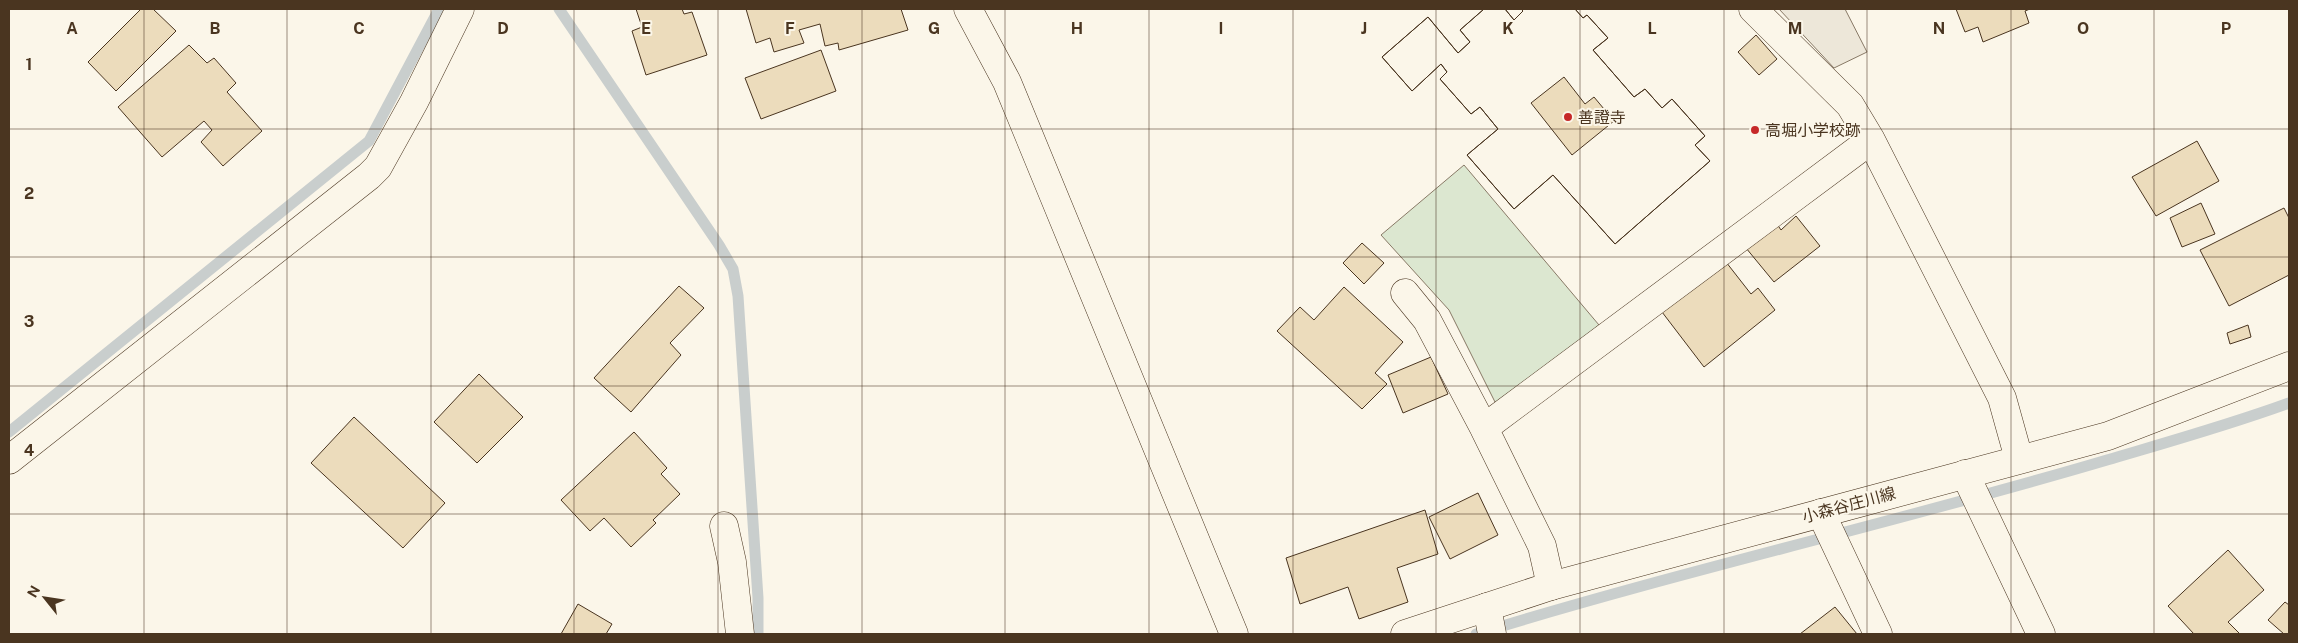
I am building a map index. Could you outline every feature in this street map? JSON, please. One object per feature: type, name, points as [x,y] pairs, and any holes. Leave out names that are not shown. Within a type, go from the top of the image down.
[{"type":"street","points":[[9,460],[378,167],[414,102],[460,9]]},
{"type":"street","points":[[968,9],[1008,82],[1234,634]]},
{"type":"street","points":[[1753,9],[1850,105],[1871,140],[2002,398],[2019,459]]},
{"type":"street","points":[[1484,428],[1871,140]]},
{"type":"street","points":[[1405,293],[1427,320],[1484,428],[1542,546],[1551,586]]},
{"type":"street","name":"小森谷庄川線","points":[[1404,634],[1551,586],[2108,436],[2289,366]]},
{"type":"street","points":[[1964,474],[2041,634]]},
{"type":"street","points":[[1822,513],[1878,634]]},
{"type":"street","points":[[724,526],[732,562],[740,634]]},
{"type":"street","points":[[1487,607],[1492,634]]},
{"type":"green space","points":[[1464,165],[1599,325],[1498,408],[1449,310],[1381,235]]},
{"type":"shaded area","points":[[1779,9],[1845,9],[1867,52],[1834,68]]},
{"type":"building","points":[[141,9],[153,9],[176,31],[116,91],[88,62]]},
{"type":"building","points":[[636,9],[682,9],[684,14],[692,12],[707,55],[646,75],[632,31],[642,27]]},
{"type":"building","points":[[746,9],[901,9],[908,30],[839,50],[838,43],[825,46],[820,24],[799,30],[804,43],[774,52],[770,38],[756,43]]},
{"type":"building","points":[[1484,9],[1505,9],[1514,20],[1523,11],[1521,9],[1575,9],[1583,18],[1587,15],[1608,38],[1593,50],[1634,97],[1645,89],[1662,108],[1672,99],[1705,136],[1695,145],[1710,161],[1615,244],[1553,175],[1514,209],[1467,155],[1498,129],[1480,107],[1471,114],[1440,79],[1447,72],[1441,64],[1412,91],[1382,57],[1428,17],[1458,53],[1470,42],[1460,30]],"holes":[[[1564,77],[1585,104],[1594,97],[1614,121],[1572,155],[1531,103]]]},
{"type":"building","points":[[1484,9],[1505,9],[1514,20],[1523,11],[1521,9],[1575,9],[1583,18],[1587,15],[1608,38],[1593,50],[1634,97],[1645,89],[1662,108],[1672,99],[1705,136],[1695,145],[1710,161],[1615,244],[1553,175],[1514,209],[1467,155],[1498,129],[1480,107],[1471,114],[1440,79],[1447,72],[1441,64],[1412,91],[1382,57],[1428,17],[1458,53],[1470,42],[1460,30]]},
{"type":"building","points":[[1956,9],[2030,9],[2025,11],[2029,23],[1983,42],[1978,27],[1965,32]]},
{"type":"building","points":[[1756,35],[1777,59],[1759,75],[1738,52]]},
{"type":"building","points":[[189,45],[207,63],[214,58],[236,83],[227,92],[262,131],[223,166],[201,142],[212,130],[204,121],[162,157],[118,107]]},
{"type":"building","points":[[821,50],[836,91],[761,119],[745,78]]},
{"type":"building","points":[[2197,141],[2219,181],[2156,216],[2132,177]]},
{"type":"building","points":[[2201,203],[2215,234],[2182,247],[2170,218]]},
{"type":"building","points":[[2284,208],[2289,218],[2289,275],[2229,306],[2200,250]]},
{"type":"building","points":[[1796,216],[1820,246],[1774,282],[1746,248],[1777,224],[1781,230]]},
{"type":"building","points":[[1362,243],[1384,263],[1364,284],[1343,263]]},
{"type":"building","points":[[1726,262],[1751,294],[1758,288],[1775,310],[1704,367],[1662,312]]},
{"type":"building","points":[[679,286],[704,308],[670,343],[681,355],[631,412],[594,378]]},
{"type":"building","points":[[1344,287],[1403,342],[1375,373],[1387,384],[1362,409],[1277,331],[1300,307],[1314,320]]},
{"type":"building","points":[[2248,325],[2251,337],[2230,344],[2227,333]]},
{"type":"building","points":[[1431,357],[1448,394],[1403,413],[1388,375]]},
{"type":"building","points":[[479,374],[523,417],[477,463],[434,422]]},
{"type":"building","points":[[354,417],[445,503],[403,548],[311,463]]},
{"type":"building","points":[[634,432],[667,468],[661,474],[680,494],[653,520],[656,523],[631,547],[604,518],[590,531],[561,500]]},
{"type":"building","points":[[1478,493],[1498,535],[1450,559],[1429,517]]},
{"type":"building","points":[[1425,510],[1438,554],[1397,568],[1408,602],[1359,619],[1348,587],[1300,604],[1286,558]]},
{"type":"building","points":[[2228,550],[2264,590],[2228,622],[2240,634],[2194,634],[2168,606]]},
{"type":"building","points":[[2285,602],[2289,605],[2289,634],[2284,634],[2268,620]]},
{"type":"building","points":[[578,604],[612,624],[606,634],[561,634]]},
{"type":"building","points":[[1835,607],[1857,634],[1800,634]]},
{"type":"waterway","points":[[9,432],[369,141],[439,9]]},
{"type":"waterway","points":[[559,9],[719,245],[733,269],[738,296],[758,598],[758,634]]},
{"type":"waterway","points":[[1476,634],[1633,589],[2028,483],[2244,419],[2289,403]]},
{"type":"place","name":"善證寺","points":[[1568,117]]},
{"type":"place","name":"高堀小学校跡","points":[[1755,130]]}]
